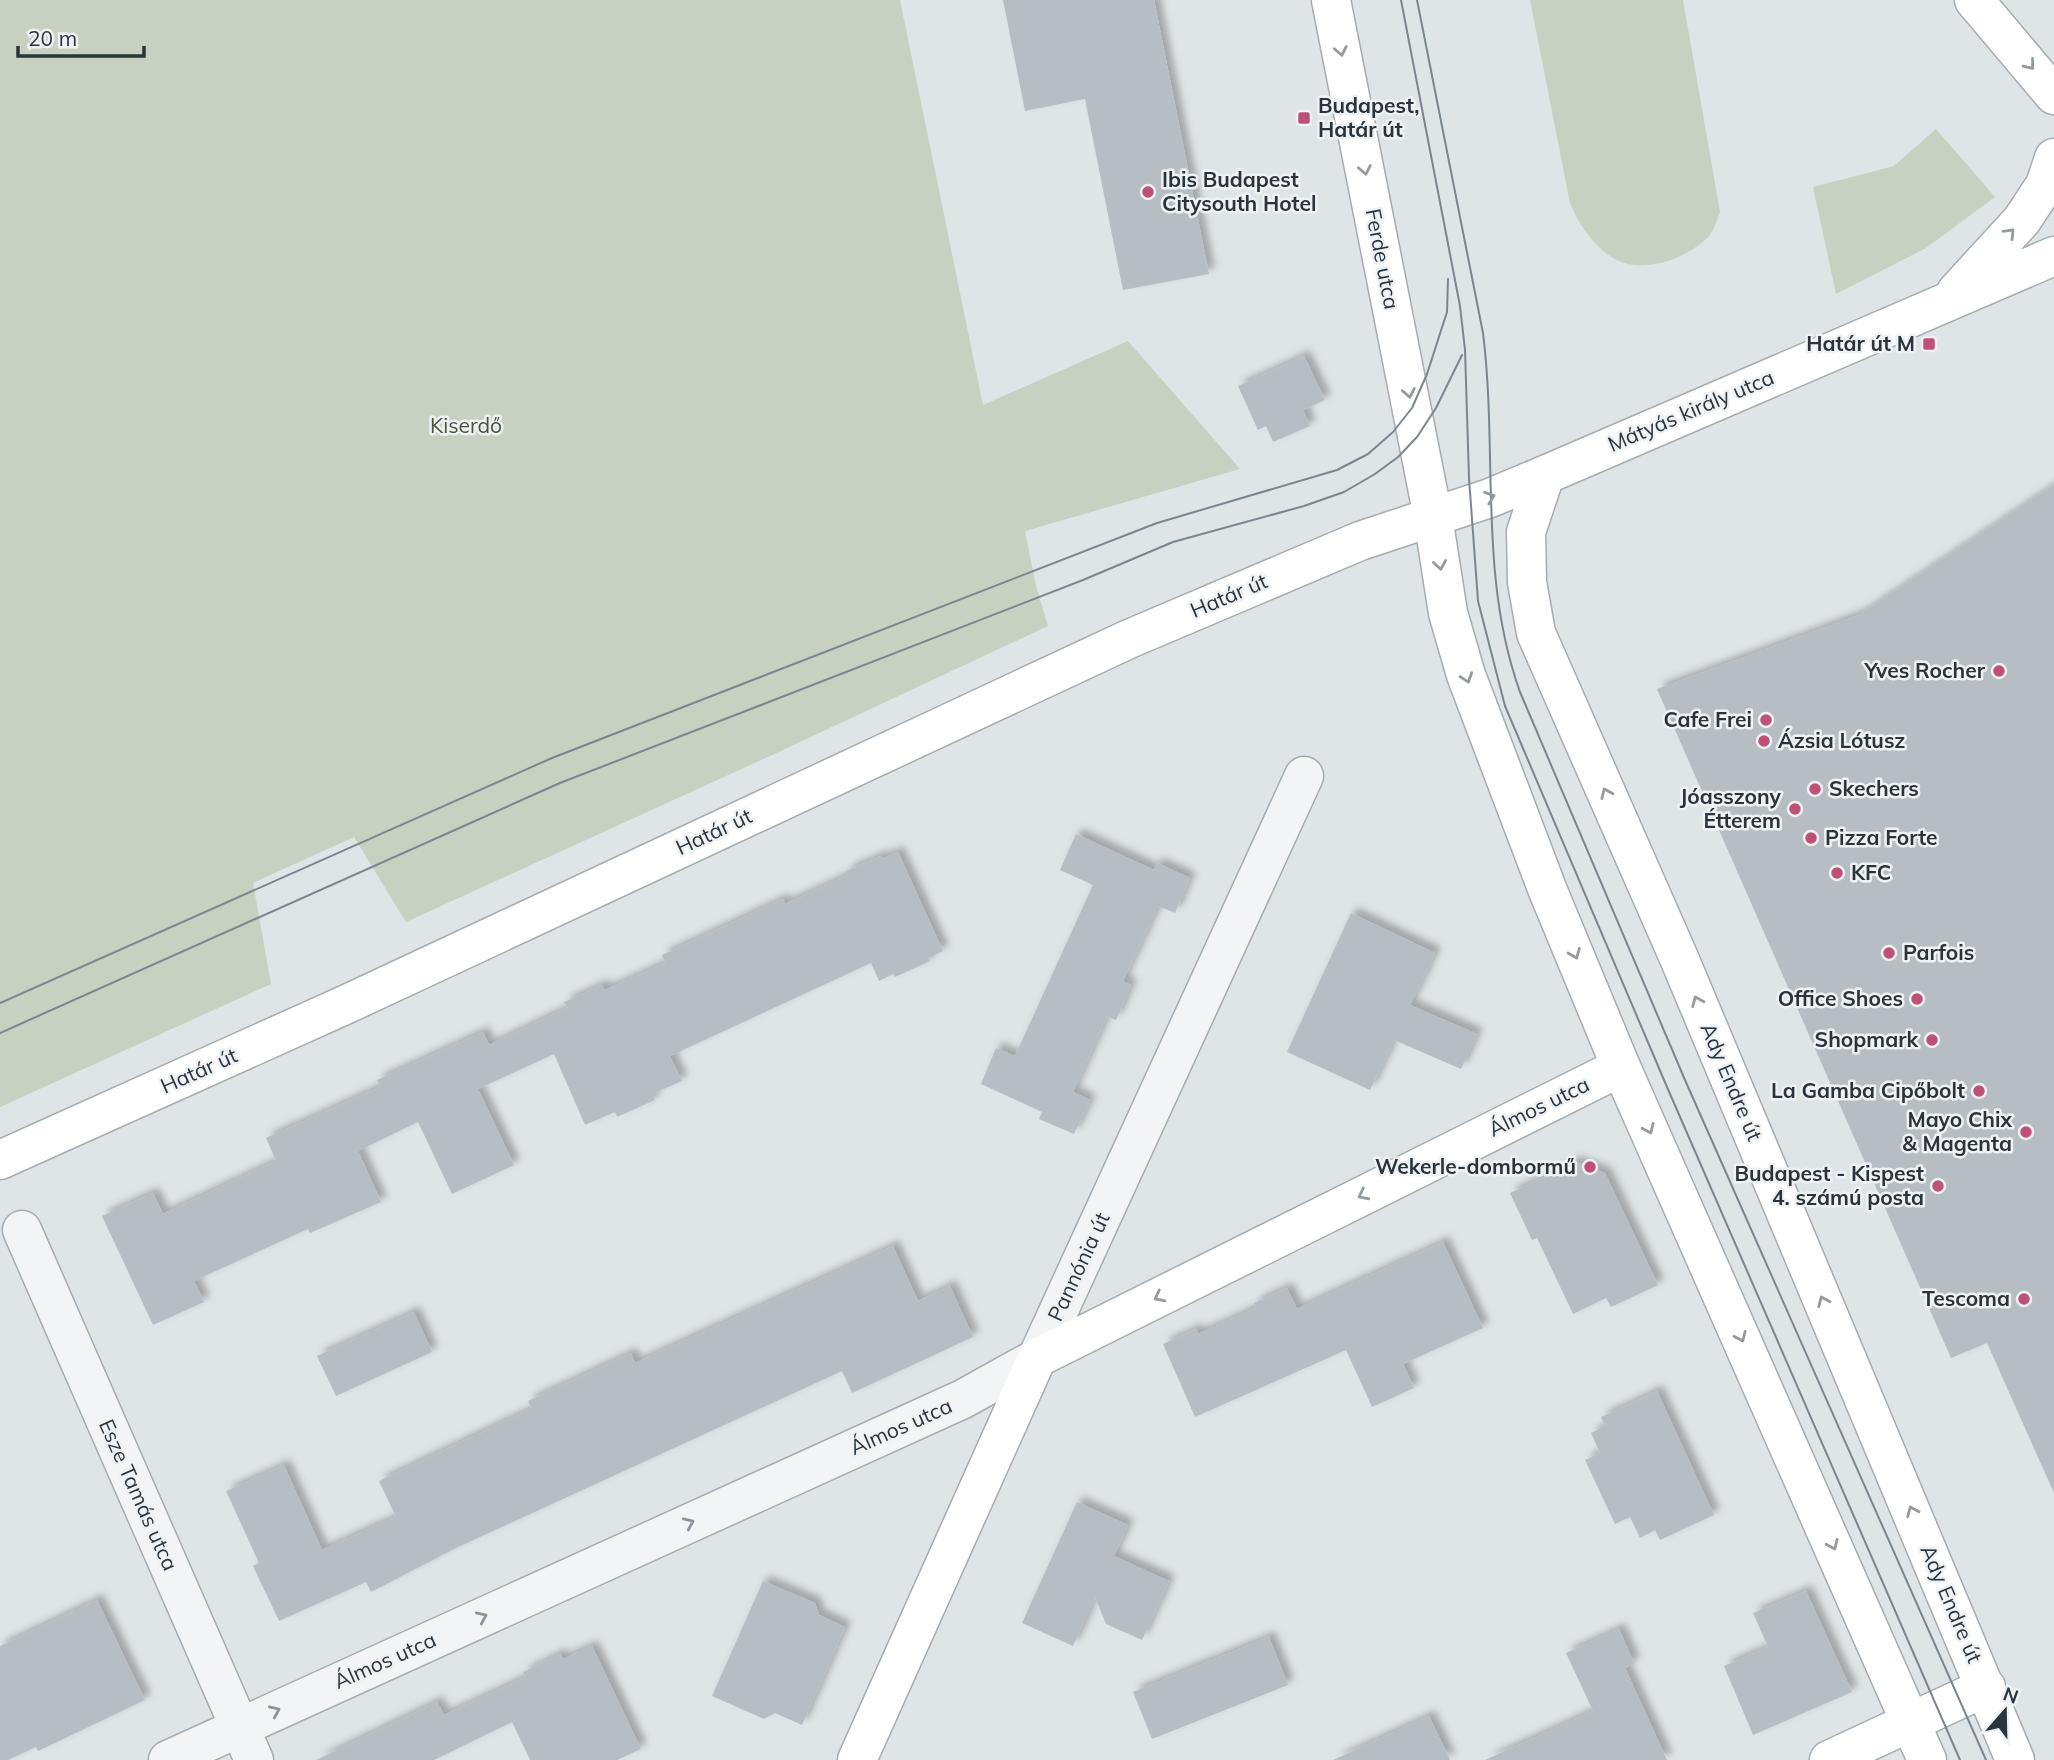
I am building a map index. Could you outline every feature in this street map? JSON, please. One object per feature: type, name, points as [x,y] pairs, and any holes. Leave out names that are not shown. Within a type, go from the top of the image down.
[{"type":"street","name":"Ferde utca","points":[[1331,0],[1433,517]]},
{"type":"street","points":[[1974,0],[2054,95]]},
{"type":"street","points":[[1947,301],[2022,220],[2045,186],[2054,158]]},
{"type":"street","name":"Mátyás király utca","points":[[1433,517],[1545,475],[2054,257]]},
{"type":"street","name":"Ady Endre út","points":[[1545,475],[1526,531],[1527,582],[1536,633],[1679,958],[2015,1760]]},
{"type":"street","points":[[1433,517],[1448,613],[1465,675],[1548,891],[1621,1067],[1927,1760]]},
{"type":"street","name":"Határ út","points":[[0,1160],[347,1004],[1129,639],[1360,541],[1433,517]]},
{"type":"street","name":"Pannónia út","points":[[857,1760],[1037,1358],[1304,776]]},
{"type":"street","name":"Álmos utca","points":[[168,1760],[246,1743],[963,1399],[1037,1358],[1621,1067]]},
{"type":"street","name":"Esze Tamás utca","points":[[22,1230],[246,1743]]},
{"type":"street","points":[[1829,1760],[1986,1687]]},
{"type":"green space","name":"Kiserdő","points":[[0,0],[900,0],[983,405],[1128,341],[1240,469],[1025,531],[1036,586],[1048,626],[406,922],[354,837],[253,883],[271,984],[0,1107]]},
{"type":"green space","points":[[1530,0],[1683,0],[1720,212],[1714,228],[1701,244],[1681,256],[1658,264],[1635,265],[1624,263],[1606,253],[1584,230],[1570,203]]},
{"type":"green space","points":[[1936,129],[1995,197],[1926,248],[1836,294],[1813,187],[1894,166]]},
{"type":"building","name":"Ibis Budapest Citysouth Hotel","points":[[1003,0],[1154,0],[1209,274],[1123,290],[1085,99],[1025,111]]},
{"type":"building","points":[[1304,356],[1325,400],[1303,410],[1310,426],[1273,442],[1266,426],[1258,430],[1238,386]]},
{"type":"building","name":"Shopmark","points":[[2054,485],[2054,1493],[1987,1343],[1951,1358],[1657,689],[1859,615]]},
{"type":"building","points":[[1076,834],[1154,870],[1157,863],[1190,878],[1175,913],[1158,906],[1123,981],[1131,985],[1116,1020],[1107,1016],[1073,1092],[1090,1100],[1074,1134],[1039,1119],[1042,1112],[981,1084],[996,1048],[1015,1056],[1093,885],[1060,870]]},
{"type":"building","points":[[898,852],[943,951],[928,958],[930,961],[895,977],[893,974],[879,981],[871,963],[670,1056],[682,1081],[652,1094],[655,1100],[617,1117],[615,1112],[585,1125],[554,1054],[478,1089],[514,1165],[452,1194],[418,1122],[358,1151],[381,1202],[310,1233],[308,1229],[194,1281],[204,1302],[153,1325],[102,1216],[153,1193],[163,1214],[276,1161],[266,1138],[380,1087],[377,1080],[483,1032],[489,1045],[567,1008],[564,1002],[602,985],[605,990],[665,963],[662,955],[783,899],[785,904],[848,875],[846,871]]},
{"type":"building","points":[[1351,913],[1435,953],[1410,1005],[1477,1034],[1461,1069],[1394,1040],[1370,1090],[1287,1052]]},
{"type":"building","points":[[1576,1162],[1605,1173],[1658,1285],[1611,1307],[1606,1298],[1573,1314],[1537,1238],[1532,1240],[1510,1193]]},
{"type":"building","points":[[1443,1242],[1483,1328],[1403,1364],[1414,1388],[1372,1407],[1346,1350],[1195,1417],[1163,1344],[1196,1329],[1198,1334],[1256,1308],[1254,1303],[1287,1288],[1297,1309]]},
{"type":"building","points":[[893,1246],[918,1301],[950,1286],[973,1337],[852,1393],[842,1371],[456,1548],[371,1592],[366,1582],[279,1621],[253,1566],[259,1563],[226,1491],[284,1465],[322,1550],[396,1517],[379,1481],[531,1409],[528,1401],[631,1353],[635,1363]]},
{"type":"building","points":[[414,1312],[432,1352],[336,1396],[317,1356]]},
{"type":"building","points":[[1657,1391],[1714,1515],[1660,1540],[1655,1530],[1640,1538],[1630,1517],[1615,1524],[1585,1460],[1600,1453],[1591,1433],[1605,1426],[1601,1417]]},
{"type":"building","points":[[1077,1502],[1128,1525],[1114,1556],[1169,1581],[1142,1640],[1106,1624],[1095,1597],[1073,1646],[1022,1623]]},
{"type":"building","points":[[763,1581],[815,1603],[819,1615],[845,1627],[802,1725],[775,1713],[764,1719],[712,1696]]},
{"type":"building","points":[[1806,1591],[1852,1692],[1753,1735],[1724,1666],[1768,1647],[1753,1613]]},
{"type":"building","points":[[97,1600],[145,1700],[38,1751],[36,1747],[8,1760],[0,1760],[0,1646]]},
{"type":"building","points":[[1619,1629],[1634,1663],[1625,1668],[1667,1760],[1485,1760],[1593,1711],[1566,1653]]},
{"type":"building","points":[[1269,1637],[1288,1685],[1152,1739],[1133,1692]]},
{"type":"building","points":[[592,1646],[641,1749],[617,1760],[530,1760],[512,1722],[434,1760],[316,1760],[437,1702],[444,1715],[526,1677],[523,1672],[560,1654],[563,1659]]},
{"type":"building","points":[[1429,1716],[1450,1760],[1333,1760]]},
{"type":"tram line","points":[[1401,0],[1460,306],[1465,350],[1469,478],[1478,601],[1505,706],[1667,1087],[1960,1760]]},
{"type":"tram line","points":[[1417,0],[1483,333],[1494,559],[1507,648],[1520,692],[1685,1080],[1986,1760]]},
{"type":"tram line","points":[[0,1003],[552,758],[1157,523],[1337,470],[1368,454],[1393,432],[1412,408],[1427,374],[1447,312],[1448,279]]},
{"type":"tram line","points":[[0,1033],[560,783],[1083,580],[1173,542],[1304,506],[1344,492],[1398,457],[1417,437],[1436,408],[1462,355]]},
{"type":"place","name":"Budapest, Határ út","points":[[1304,118]]},
{"type":"place","name":"Ibis Budapest Citysouth Hotel","points":[[1148,192]]},
{"type":"place","name":"Határ út M","points":[[1929,344]]},
{"type":"place","name":"Yves Rocher","points":[[1999,671]]},
{"type":"place","name":"Cafe Frei","points":[[1766,720]]},
{"type":"place","name":"Ázsia Lótusz","points":[[1764,741]]},
{"type":"place","name":"Skechers","points":[[1815,789]]},
{"type":"place","name":"Jóasszony Étterem","points":[[1795,809]]},
{"type":"place","name":"Pizza Forte","points":[[1811,838]]},
{"type":"place","name":"KFC","points":[[1837,873]]},
{"type":"place","name":"Parfois","points":[[1889,953]]},
{"type":"place","name":"Office Shoes","points":[[1917,999]]},
{"type":"place","name":"Shopmark","points":[[1932,1040]]},
{"type":"place","name":"La Gamba Cipőbolt","points":[[1979,1091]]},
{"type":"place","name":"Mayo Chix & Magenta","points":[[2026,1132]]},
{"type":"place","name":"Wekerle-dombormű","points":[[1590,1167]]},
{"type":"place","name":"Budapest - Kispest 4. számú posta","points":[[1938,1186]]},
{"type":"place","name":"Tescoma","points":[[2024,1299]]}]
